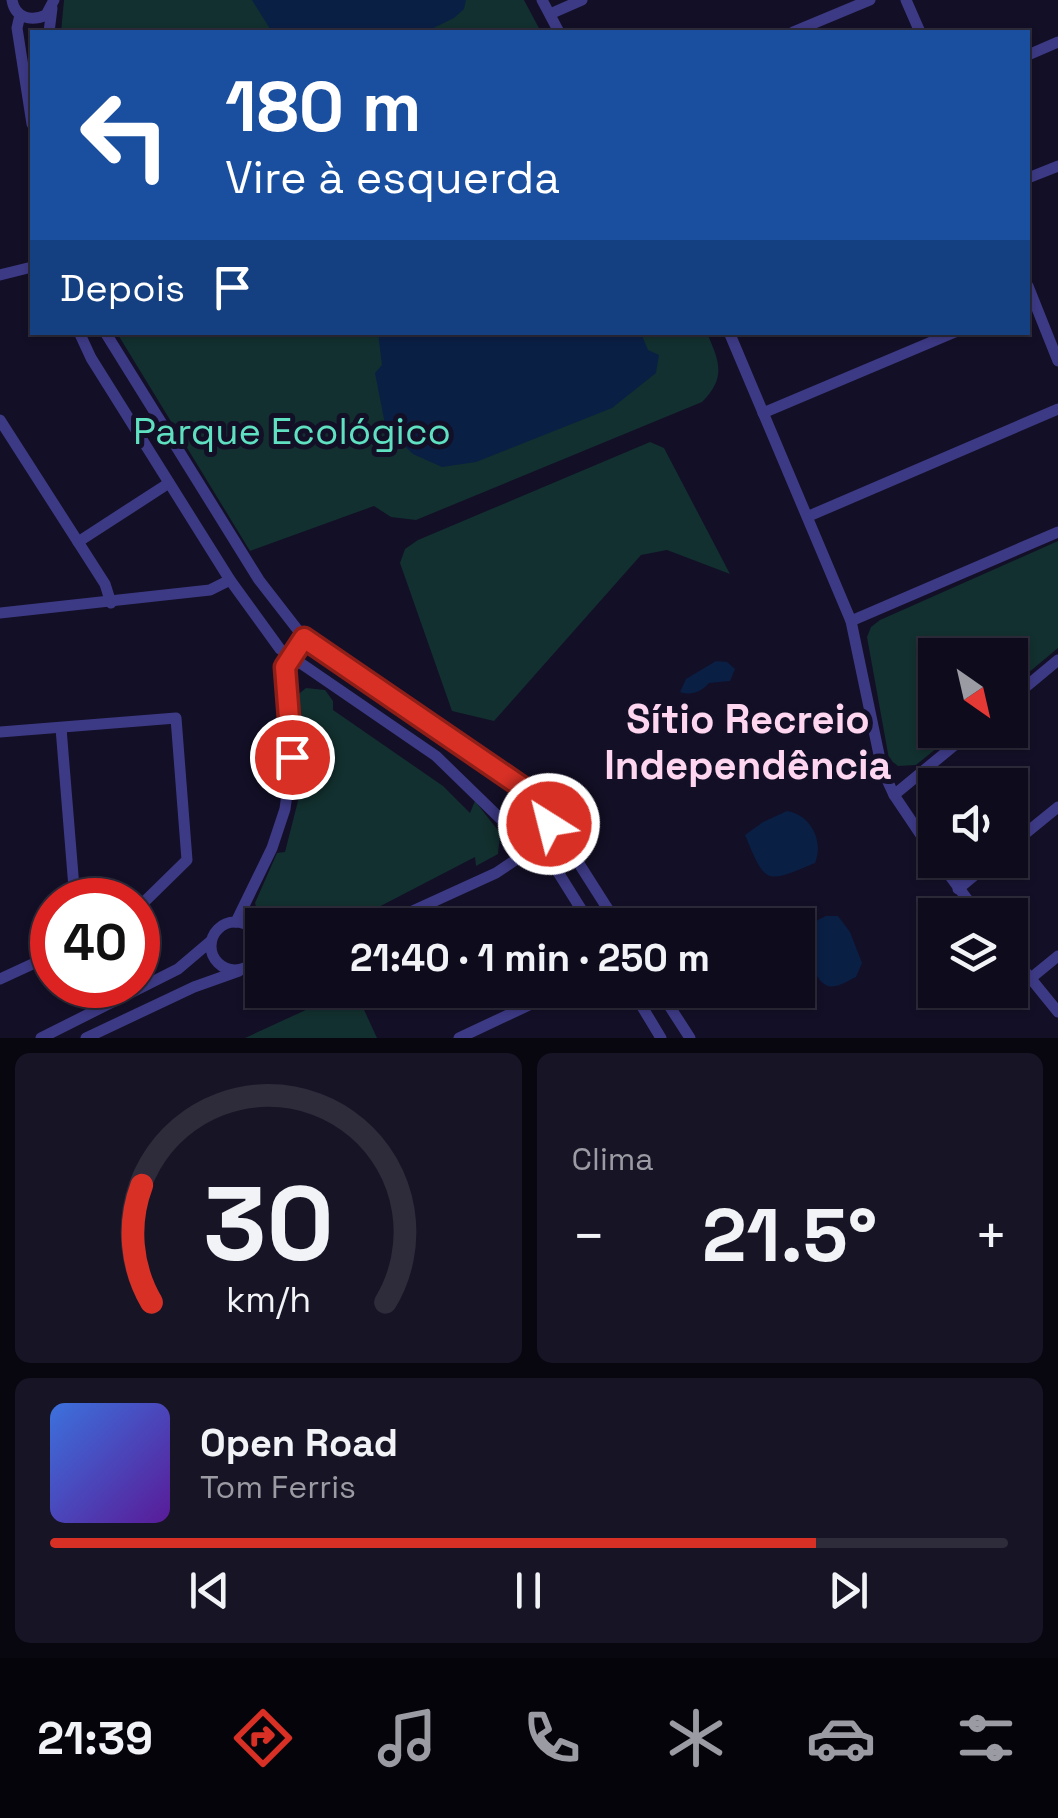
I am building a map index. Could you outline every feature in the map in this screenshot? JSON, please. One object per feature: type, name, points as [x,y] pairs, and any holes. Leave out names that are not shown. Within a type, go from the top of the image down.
[{"type":"street","points":[[12,0],[20,16],[17,28],[30,111]]},
{"type":"street","points":[[542,0],[558,30]]},
{"type":"street","points":[[550,14],[582,0]]},
{"type":"street","points":[[799,30],[870,0]]},
{"type":"street","points":[[906,0],[919,30]]},
{"type":"street","points":[[20,16],[38,18],[53,4]]},
{"type":"street","points":[[49,30],[53,4]]},
{"type":"street","points":[[1030,54],[1058,42]]},
{"type":"street","points":[[1030,177],[1058,166]]},
{"type":"street","points":[[0,275],[30,268]]},
{"type":"street","points":[[1030,301],[1058,361]]},
{"type":"street","points":[[80,335],[230,580],[280,649],[436,756],[521,838],[532,838],[546,829],[550,818]]},
{"type":"street","points":[[108,335],[260,580],[304,638],[546,805],[550,818],[607,908]]},
{"type":"street","points":[[730,335],[851,621],[882,769],[918,831]]},
{"type":"street","points":[[763,413],[948,335]]},
{"type":"street","points":[[809,516],[1058,409]]},
{"type":"street","points":[[0,420],[105,584],[111,604]]},
{"type":"street","points":[[78,542],[169,482]]},
{"type":"street","points":[[851,621],[1058,532]]},
{"type":"street","points":[[0,613],[111,604],[210,590],[230,580]]},
{"type":"street","points":[[236,922],[272,848],[285,809],[292,757],[285,667],[304,638]]},
{"type":"street","points":[[1028,685],[1058,660]]},
{"type":"street","points":[[0,732],[176,718],[187,860],[160,886]]},
{"type":"street","points":[[61,728],[73,878]]},
{"type":"street","points":[[894,795],[951,748]]},
{"type":"street","points":[[510,828],[510,807],[521,797],[536,797]]},
{"type":"street","points":[[1028,831],[1058,806]]},
{"type":"street","points":[[419,908],[524,856],[532,838]]},
{"type":"street","points":[[532,838],[579,908]]},
{"type":"street","points":[[950,878],[965,898]]},
{"type":"street","points":[[958,889],[971,878]]},
{"type":"street","points":[[41,1038],[178,968],[211,940],[220,927],[236,922],[245,926]]},
{"type":"street","points":[[211,940],[210,949],[217,963],[239,971]]},
{"type":"street","points":[[1031,978],[1058,956]]},
{"type":"street","points":[[0,979],[30,965]]},
{"type":"street","points":[[86,1038],[194,987],[245,969]]},
{"type":"street","points":[[1028,974],[1058,1012]]},
{"type":"street","points":[[459,1038],[523,1008]]},
{"type":"street","points":[[643,1008],[662,1038]]},
{"type":"street","points":[[671,1008],[690,1038]]},
{"type":"green space","points":[[64,0],[524,0],[540,30],[61,30]]},
{"type":"green space","name":"Parque Ecológico","points":[[118,335],[708,335],[718,377],[702,402],[416,520],[391,517],[374,506],[250,551]]},
{"type":"green space","points":[[650,442],[664,448],[730,574],[667,550],[641,555],[494,721],[452,711],[400,563],[405,549],[418,540]]},
{"type":"green space","points":[[1058,541],[1058,648],[1028,673],[1028,638],[918,638],[918,748],[937,748],[916,765],[898,766],[889,759],[867,637],[880,620]]},
{"type":"green space","points":[[306,688],[325,690],[333,701],[333,710],[443,786],[470,813],[475,801],[500,833],[498,854],[476,866],[475,857],[377,908],[256,908],[255,903],[277,853],[285,852],[301,789],[304,719],[292,710],[295,697]]},
{"type":"green space","points":[[310,1008],[363,1008],[377,1038],[245,1038]]},
{"type":"water","points":[[252,0],[466,0],[464,9],[454,18],[429,30],[271,30]]},
{"type":"water","points":[[378,335],[642,335],[648,350],[659,355],[656,373],[612,408],[476,462],[442,467],[413,454],[385,424],[375,373],[382,365]]},
{"type":"water","points":[[716,661],[727,662],[735,669],[730,681],[709,683],[692,693],[680,692],[686,679]]},
{"type":"water","points":[[787,811],[803,818],[813,830],[818,846],[815,863],[786,875],[769,876],[745,835]]},
{"type":"water","points":[[826,916],[838,916],[850,932],[862,963],[856,977],[830,986],[818,977],[815,923]]},
{"type":"district","name":"Sítio Recreio Independência","points":[[748,742]]},
{"type":"route","points":[[292,757],[285,667],[304,638],[541,800],[549,811],[549,824]]}]
